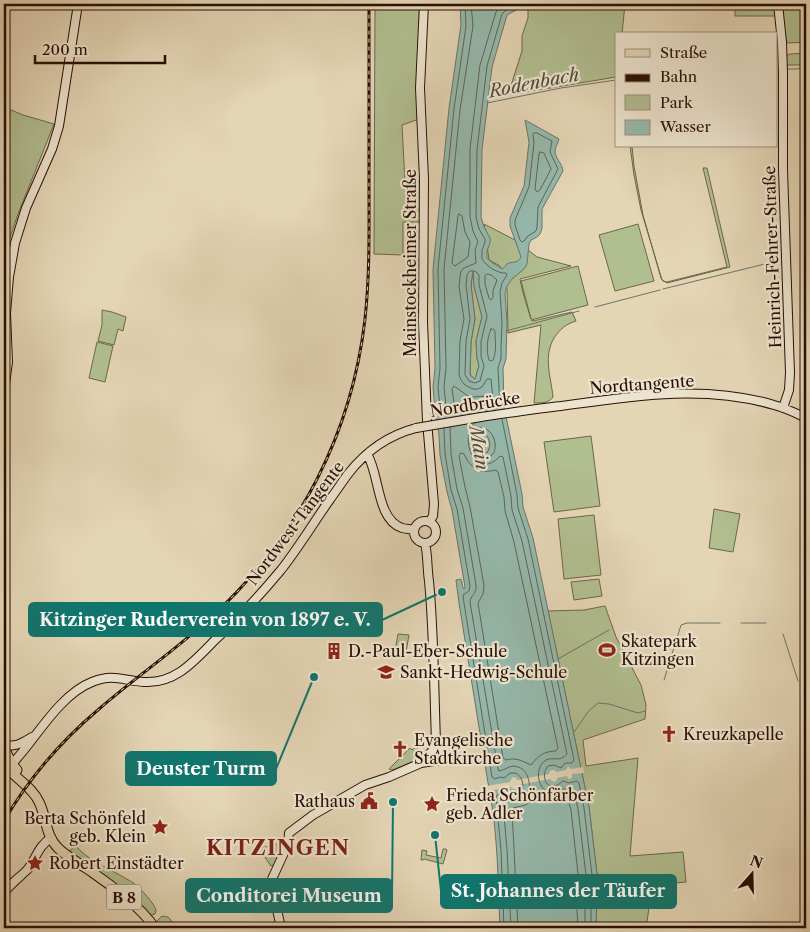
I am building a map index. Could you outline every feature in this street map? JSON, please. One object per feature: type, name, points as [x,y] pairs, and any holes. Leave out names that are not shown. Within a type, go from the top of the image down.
[{"type":"main road","points":[[4,384],[8,362],[6,313],[14,243],[26,208],[52,149],[59,126],[78,4]]},
{"type":"main road","name":"Mainstockheimer Straße","points":[[424,4],[420,88],[424,206],[423,328],[427,421],[434,504],[430,521]]},
{"type":"main road","name":"Heinrich-Fehrer-Straße","points":[[778,4],[783,69],[783,170],[790,373],[789,390],[783,408]]},
{"type":"main road","name":"Nordtangente","points":[[538,409],[640,395],[696,393],[765,403],[806,418]]},
{"type":"main road","name":"Nordbrücke","points":[[367,454],[391,437],[404,431],[538,409]]},
{"type":"main road","points":[[367,454],[372,464],[386,514],[402,528],[414,530]]},
{"type":"main road","name":"Nordwest-Tangente","points":[[7,767],[68,698],[92,682],[109,677],[158,682],[172,677],[186,668],[217,639],[281,569],[349,472],[367,454]]},
{"type":"main road","points":[[424,520],[430,521],[435,527],[436,534],[432,541],[421,542],[416,539],[414,534],[416,525],[424,520]]},
{"type":"main road","points":[[426,543],[431,609],[436,738],[432,755]]},
{"type":"main road","points":[[4,744],[18,745],[36,735]]},
{"type":"main road","points":[[281,928],[272,881],[273,874],[288,844],[289,833],[313,815],[357,789],[421,763],[438,749],[442,752],[440,743],[436,738]]},
{"type":"main road","name":"B 8","points":[[4,748],[7,767],[38,790],[43,799],[46,828],[59,848],[130,902],[155,928]]},
{"type":"main road","points":[[4,893],[30,865],[43,844],[51,838]]},
{"type":"green space","points":[[375,4],[424,4],[419,119],[402,125],[405,182],[421,181],[421,222],[403,222],[403,255],[374,254]]},
{"type":"green space","points":[[530,4],[625,4],[622,32],[615,32],[615,77],[514,94],[510,90],[522,51],[522,36],[528,18]]},
{"type":"green space","points":[[735,4],[776,4],[777,16],[735,16]]},
{"type":"green space","points":[[781,4],[806,4],[806,42],[784,42]]},
{"type":"green space","points":[[806,53],[806,62],[800,65],[785,65],[785,56]]},
{"type":"green space","points":[[4,107],[54,124],[18,214],[7,246],[4,262]]},
{"type":"green space","points":[[630,148],[632,148],[643,215],[653,250],[641,210]]},
{"type":"green space","points":[[703,168],[707,168],[730,267],[667,283],[664,281],[667,282],[727,267]]},
{"type":"green space","points":[[484,224],[515,240],[537,257],[571,266],[520,279],[531,319],[521,281],[578,266],[588,305],[531,320],[572,312],[576,321],[561,329],[551,345],[548,360],[553,397],[547,402],[534,403],[541,325],[508,333],[507,289],[500,266],[489,260]]},
{"type":"green space","points":[[638,224],[654,281],[615,291],[599,235]]},
{"type":"green space","points":[[473,269],[474,286],[482,317],[476,341],[479,366],[475,379],[470,375],[471,342],[475,319],[471,285]]},
{"type":"green space","points":[[102,310],[126,317],[123,331],[118,329],[114,345],[98,341],[102,325]]},
{"type":"green space","points":[[97,342],[113,346],[105,382],[89,378]]},
{"type":"green space","points":[[483,432],[490,441],[487,453],[483,452],[480,442],[480,435]]},
{"type":"green space","points":[[591,436],[600,506],[554,512],[544,442]]},
{"type":"green space","points":[[714,509],[740,514],[733,552],[709,548]]},
{"type":"green space","points":[[594,515],[601,575],[564,579],[558,519]]},
{"type":"green space","points":[[599,579],[602,596],[574,600],[571,582]]},
{"type":"green space","points":[[605,606],[616,637],[641,685],[646,705],[645,719],[583,740],[586,766],[638,758],[630,856],[683,852],[686,882],[675,883],[674,906],[649,908],[646,928],[596,928],[598,883],[589,807],[548,611],[584,610]]},
{"type":"green space","points":[[398,634],[409,635],[406,652],[395,651]]},
{"type":"green space","points":[[417,745],[419,755],[417,760],[392,770],[389,769],[410,748],[412,750]]},
{"type":"green space","points":[[276,844],[281,847],[281,850],[274,865],[271,866],[264,856],[262,848]]},
{"type":"green space","points":[[76,846],[95,862],[135,884],[155,908],[155,914],[148,914],[117,885],[69,851]]},
{"type":"green space","points":[[443,849],[447,850],[443,864],[424,859],[421,860],[422,850],[427,851],[426,855],[441,858]]},
{"type":"green space","points":[[162,916],[168,917],[178,928],[159,928],[158,920]]},
{"type":"water","name":"Main","points":[[460,4],[523,4],[522,7],[507,15],[492,67],[482,150],[481,217],[490,238],[487,258],[502,269],[507,264],[518,261],[521,257],[510,226],[510,218],[524,186],[529,142],[525,120],[559,139],[555,154],[563,171],[542,209],[542,228],[540,234],[531,240],[529,244],[527,264],[512,279],[505,293],[507,323],[506,359],[503,368],[504,407],[523,507],[533,538],[589,807],[598,883],[596,928],[500,928],[496,844],[491,792],[459,603],[456,580],[461,579],[464,589],[465,587],[452,510],[440,455],[433,387],[435,368],[433,269],[449,108],[461,25]],"holes":[[[473,271],[474,286],[482,317],[476,341],[479,366],[475,379],[470,375],[471,342],[475,319],[471,285]],[[483,432],[490,442],[487,453],[483,451],[480,442],[480,435]]]},
{"type":"pier","points":[[568,766],[571,769],[583,767],[584,773],[572,774],[572,778],[568,779],[567,776],[557,778],[554,782],[550,779],[518,785],[515,789],[511,787],[503,788],[501,791],[499,789],[489,791],[487,786],[510,782],[513,777],[517,780],[549,774],[552,770],[556,772],[566,770]]},
{"type":"waterway","name":"Rodenbach","points":[[785,69],[797,69],[806,66]]},
{"type":"waterway","name":"Rodenbach","points":[[487,103],[561,88],[615,80]]},
{"type":"waterway","points":[[663,289],[769,263]]},
{"type":"waterway","points":[[595,307],[660,290]]},
{"type":"waterway","points":[[506,331],[579,311]]},
{"type":"waterway","points":[[664,680],[681,625],[687,623],[720,623]]},
{"type":"waterway","points":[[741,623],[766,623]]},
{"type":"waterway","points":[[558,659],[609,630]]},
{"type":"waterway","points":[[783,634],[798,681]]},
{"type":"waterway","points":[[574,732],[588,712],[598,703],[609,704],[638,713],[645,711]]},
{"type":"railway","points":[[4,821],[35,775],[85,721],[203,625],[247,581],[297,515],[317,479],[334,441],[348,402],[358,361],[367,302],[369,233],[369,4]]},
{"type":"place","name":"Kitzinger Ruderverein von 1897 e. V.","points":[[442,592]]},
{"type":"place","name":"Skatepark Kitzingen","points":[[607,650]]},
{"type":"place","name":"D.-Paul-Eber-Schule","points":[[334,651]]},
{"type":"place","name":"Sankt-Hedwig-Schule","points":[[386,672]]},
{"type":"place","name":"Deuster Turm","points":[[314,677]]},
{"type":"place","name":"Kreuzkapelle","points":[[669,734]]},
{"type":"place","name":"Evangelische Stadtkirche","points":[[400,749]]},
{"type":"place","name":"Rathaus","points":[[369,801]]},
{"type":"place","name":"Conditorei Museum","points":[[393,802]]},
{"type":"place","name":"Frieda Schönfärber geb. Adler","points":[[432,804]]},
{"type":"place","name":"Berta Schönfeld geb. Klein","points":[[160,827]]},
{"type":"place","name":"St. Johannes der Täufer","points":[[435,835]]},
{"type":"place","name":"Robert Einstädter","points":[[35,863]]},
{"type":"district","name":"KITZINGEN","points":[[278,847]]}]
